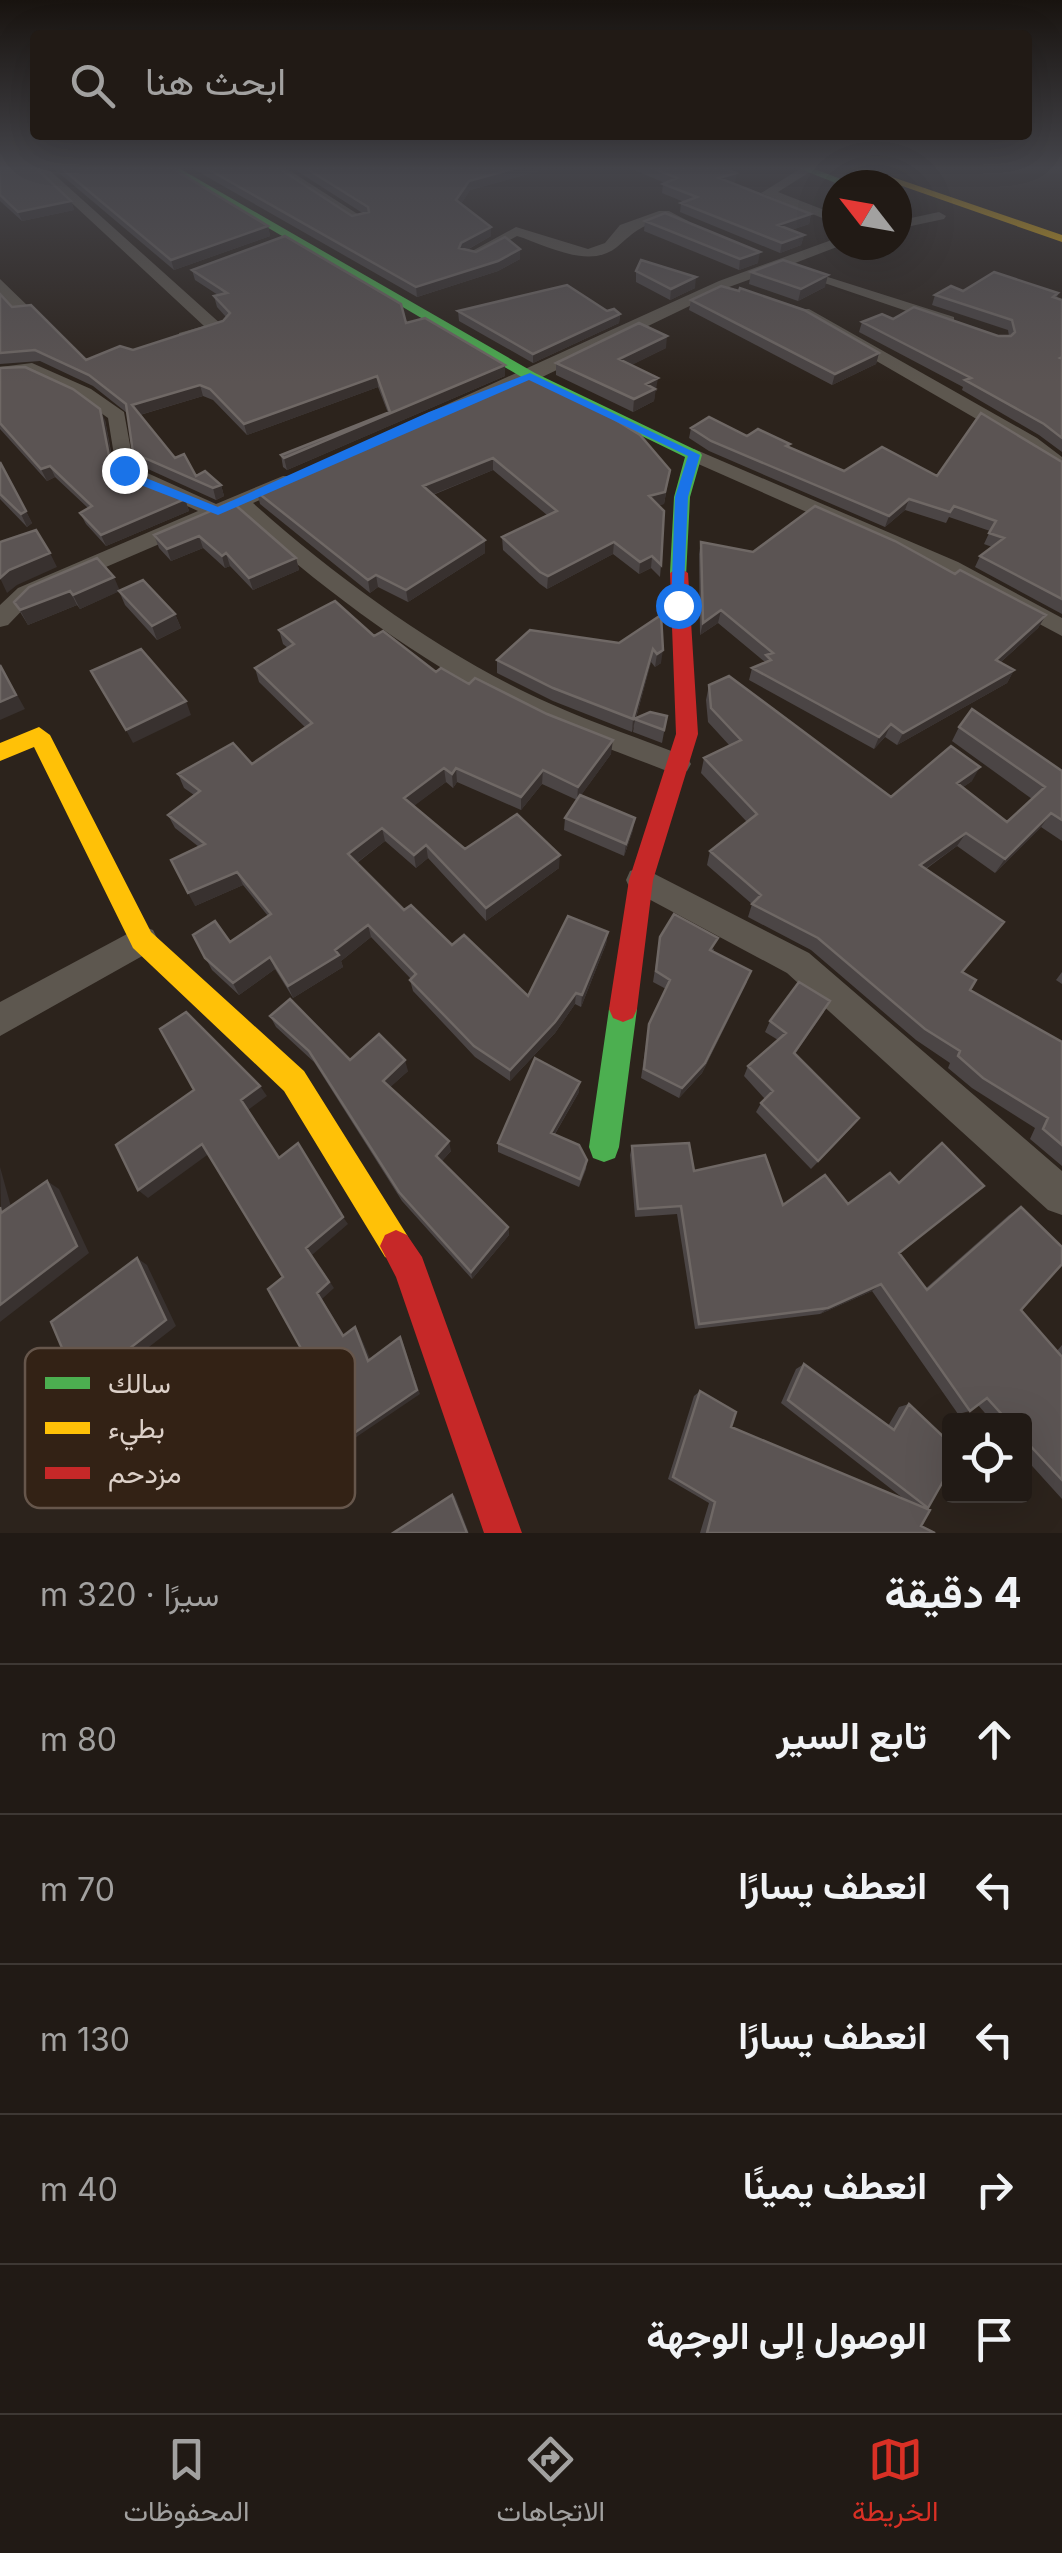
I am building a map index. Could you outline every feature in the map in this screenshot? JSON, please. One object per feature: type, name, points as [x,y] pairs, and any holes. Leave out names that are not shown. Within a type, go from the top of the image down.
[{"type":"main road","points":[[282,239],[530,376],[694,455],[682,497],[678,605],[687,734],[641,880],[604,1147]]},
{"type":"main road","points":[[1002,239],[1062,260]]},
{"type":"main road","points":[[0,753],[40,735],[142,940],[294,1081],[410,1269],[503,1533]]},
{"type":"street","points":[[124,239],[172,279],[216,328],[160,345]]},
{"type":"street","points":[[470,256],[502,239]]},
{"type":"street","points":[[540,239],[588,254],[610,246],[616,239]]},
{"type":"street","points":[[0,619],[26,592],[530,376],[772,260],[822,246]]},
{"type":"street","points":[[772,260],[964,326]]},
{"type":"street","points":[[0,284],[25,312]]},
{"type":"street","points":[[724,284],[758,296]]},
{"type":"street","points":[[792,308],[859,341],[1030,442],[1062,467]]},
{"type":"street","points":[[1,373],[32,368],[85,393],[117,416],[124,470],[142,481],[229,507],[272,533],[428,649],[540,710],[677,764]]},
{"type":"street","points":[[694,455],[950,566],[1062,628]]},
{"type":"street","points":[[641,880],[798,963],[1062,1196]]},
{"type":"street","points":[[0,1020],[142,940]]},
{"type":"building","points":[[145,239],[232,239],[171,260]]},
{"type":"building","points":[[278,239],[289,239],[401,304],[406,323],[425,318],[505,365],[284,458],[281,455],[390,412],[377,376],[244,424],[210,389],[200,385],[132,405],[175,458],[184,454],[196,476],[205,471],[221,485],[213,488],[133,453],[126,404],[89,375],[35,350],[0,353],[0,294],[12,307],[31,305],[86,360],[120,346],[133,350],[223,321],[230,313],[214,296],[227,293],[192,270]]},
{"type":"building","points":[[330,239],[469,239],[459,248],[476,252],[507,239],[520,249],[498,261],[416,287]]},
{"type":"building","points":[[689,239],[727,239],[760,252],[740,259]]},
{"type":"building","points":[[641,260],[696,277],[671,289],[636,271]]},
{"type":"building","points":[[783,260],[828,275],[801,289],[751,272]]},
{"type":"building","points":[[994,272],[1058,293],[1053,297],[1062,300],[1062,438],[965,380],[971,378],[862,322],[882,314],[893,319],[914,307],[998,336],[1011,336],[1015,332],[1012,320],[935,295],[951,286],[963,291]]},
{"type":"building","points":[[567,285],[607,311],[614,309],[620,314],[533,354],[458,311]]},
{"type":"building","points":[[721,286],[739,291],[740,288],[804,310],[879,353],[835,374],[691,300]]},
{"type":"building","points":[[639,323],[667,336],[619,359],[658,378],[646,384],[655,389],[634,399],[556,363]]},
{"type":"building","points":[[25,367],[73,389],[100,409],[111,466],[185,499],[101,535],[80,513],[92,506],[50,466],[41,469],[0,423],[0,368]]},
{"type":"building","points":[[527,376],[640,435],[670,470],[665,492],[649,496],[664,511],[661,565],[652,556],[640,562],[614,542],[548,576],[540,572],[502,537],[557,511],[493,458],[423,486],[485,540],[406,590],[376,575],[368,580],[257,492]]},
{"type":"building","points":[[981,413],[1062,462],[1062,599],[980,556],[1004,538],[989,533],[996,521],[954,506],[950,512],[909,499],[889,516],[711,441],[691,428],[709,417],[747,436],[758,429],[844,471],[882,447],[937,476]]},
{"type":"building","points":[[0,462],[26,511],[21,514],[0,494]]},
{"type":"building","points":[[232,502],[296,558],[249,578],[226,553],[222,556],[199,536],[167,549],[154,535]]},
{"type":"building","points":[[815,506],[895,541],[955,574],[960,570],[1046,615],[996,660],[1014,670],[903,733],[891,724],[879,737],[752,668],[771,660],[766,655],[773,653],[721,610],[703,623],[701,542],[753,552]]},
{"type":"building","points":[[36,530],[50,553],[9,570],[0,578],[0,542]]},
{"type":"building","points":[[97,558],[114,577],[73,595],[70,591],[20,610],[14,602],[29,587]]},
{"type":"building","points":[[143,580],[175,614],[152,626],[119,591]]},
{"type":"building","points":[[335,601],[374,636],[383,631],[436,672],[441,668],[469,684],[475,678],[547,714],[613,740],[578,787],[543,770],[521,797],[456,768],[452,774],[444,768],[404,798],[465,849],[517,814],[560,855],[486,908],[426,845],[414,855],[382,828],[348,854],[404,910],[411,905],[452,945],[464,935],[528,996],[568,916],[608,932],[582,995],[576,993],[510,1070],[474,1046],[410,980],[416,974],[368,925],[335,950],[339,955],[288,986],[270,957],[233,983],[205,958],[193,935],[215,921],[230,942],[271,914],[237,872],[188,893],[171,860],[205,844],[168,815],[200,791],[178,774],[233,743],[252,764],[312,723],[255,668],[294,644],[279,630]]},
{"type":"building","points":[[661,615],[663,650],[657,654],[653,649],[633,719],[553,688],[497,660],[530,630],[619,643]]},
{"type":"building","points":[[141,649],[186,701],[126,730],[91,671]]},
{"type":"building","points":[[0,665],[16,695],[0,702]]},
{"type":"building","points":[[729,676],[891,797],[951,746],[980,767],[957,783],[1007,822],[1045,787],[959,727],[972,709],[1062,771],[1062,820],[1051,813],[1005,859],[966,833],[920,865],[1004,922],[962,972],[976,980],[970,990],[1062,1042],[1062,1145],[1043,1129],[1048,1118],[983,1078],[958,1056],[960,1051],[925,1029],[818,938],[752,904],[761,895],[710,851],[757,814],[704,758],[741,740],[711,708],[709,685]]},
{"type":"building","points":[[650,712],[667,716],[664,730],[634,719]]},
{"type":"building","points":[[580,795],[635,818],[626,844],[565,818]]},
{"type":"building","points":[[674,914],[718,938],[710,950],[751,971],[705,1063],[682,1088],[644,1069],[649,1024],[670,980],[656,971],[660,937]]},
{"type":"building","points":[[799,982],[830,1001],[794,1053],[859,1118],[818,1161],[761,1103],[773,1091],[748,1066],[786,1033],[770,1021]]},
{"type":"building","points":[[290,999],[350,1060],[379,1034],[405,1060],[383,1081],[449,1141],[436,1156],[508,1227],[471,1272],[399,1192],[309,1051],[270,1016]]},
{"type":"building","points":[[186,1012],[260,1086],[241,1100],[279,1158],[298,1143],[343,1217],[306,1248],[329,1282],[317,1293],[343,1336],[355,1327],[368,1361],[400,1337],[417,1390],[355,1432],[355,1348],[301,1348],[268,1289],[283,1277],[202,1144],[138,1190],[116,1145],[194,1090],[160,1029]]},
{"type":"building","points":[[535,1058],[580,1082],[551,1133],[579,1145],[587,1160],[580,1179],[498,1143]]},
{"type":"building","points":[[689,1143],[694,1171],[765,1155],[783,1205],[825,1175],[848,1204],[890,1173],[899,1183],[942,1143],[984,1186],[899,1253],[927,1290],[1021,1207],[1062,1247],[1062,1264],[1021,1310],[1062,1357],[1062,1480],[1032,1448],[1032,1413],[1001,1413],[987,1398],[970,1411],[881,1284],[828,1308],[699,1324],[681,1206],[638,1209],[632,1146]]},
{"type":"building","points":[[47,1181],[77,1246],[0,1305],[0,1207],[1,1213]]},
{"type":"building","points":[[137,1258],[166,1320],[130,1348],[62,1348],[51,1322]]},
{"type":"building","points":[[804,1364],[894,1430],[909,1404],[942,1435],[942,1483],[928,1508],[788,1400]]},
{"type":"building","points":[[700,1391],[736,1412],[731,1427],[930,1510],[921,1526],[935,1533],[707,1533],[715,1502],[673,1477]]},
{"type":"building","points":[[452,1495],[467,1533],[393,1533]]},
{"type":"traffic: fast","points":[[293,239],[530,376],[694,455],[682,497],[679,573]]},
{"type":"traffic: fast","points":[[604,1147],[623,1009]]},
{"type":"traffic: slow","points":[[0,753],[39,735],[142,940],[294,1081],[396,1246]]},
{"type":"traffic: jam","points":[[623,1009],[641,880],[687,734],[679,573]]},
{"type":"traffic: jam","points":[[396,1246],[410,1269],[503,1533]]},
{"type":"route","points":[[124,470],[218,512],[433,415],[530,376],[694,455],[682,497],[678,605]]}]
